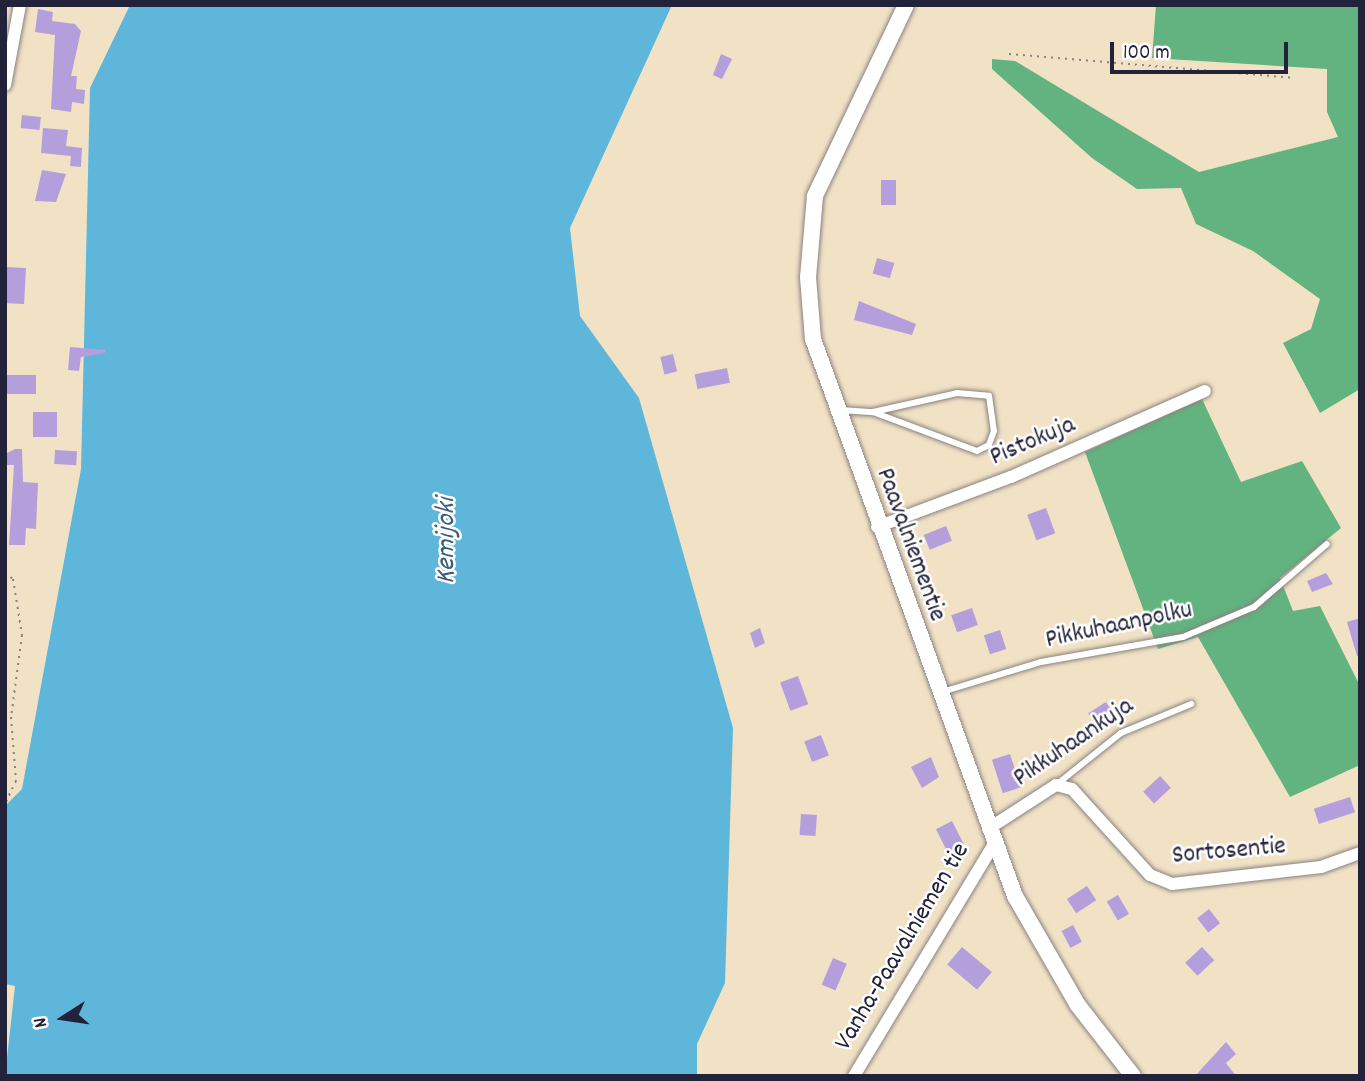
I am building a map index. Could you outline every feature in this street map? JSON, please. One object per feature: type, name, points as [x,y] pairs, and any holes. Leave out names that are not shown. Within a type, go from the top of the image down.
[{"type":"street","points":[[5,86],[20,5]]},
{"type":"street","name":"Paavalniementie","points":[[906,5],[815,196],[810,309],[836,410],[991,836],[1046,956],[1133,1076]]},
{"type":"street","name":"Pistokuja","points":[[877,527],[1011,477],[1205,391]]},
{"type":"street","name":"Pikkuhaankuja","points":[[991,836],[1056,785]]},
{"type":"street","name":"Sortosentie","points":[[1056,785],[1072,789],[1150,875],[1171,884],[1321,867],[1360,853]]},
{"type":"street","name":"Vanha-Paavalniemen tie","points":[[854,1076],[991,836]]},
{"type":"lane","points":[[836,410],[873,412],[957,393],[989,396],[994,431],[989,445],[977,451],[873,412]]},
{"type":"lane","name":"Pikkuhaanpolku","points":[[939,693],[1041,662],[1183,636],[1254,607],[1327,544]]},
{"type":"lane","name":"Pikkuhaankuja","points":[[1056,785],[1121,733],[1191,704]]},
{"type":"path","points":[[1009,54],[1293,78]]},
{"type":"path","points":[[5,573],[13,579],[22,635],[11,717],[16,781],[5,804]]},
{"type":"green space","points":[[1156,5],[1360,5],[1360,389],[1320,413],[1283,343],[1311,329],[1320,299],[1253,251],[1196,224],[1181,188],[1137,189],[1092,158],[992,69],[992,59],[1015,61],[1199,172],[1338,137],[1327,112],[1327,69],[1152,58]]},
{"type":"green space","points":[[1202,399],[1241,482],[1302,461],[1341,528],[1280,578],[1293,611],[1320,606],[1360,686],[1360,765],[1290,797],[1198,637],[1158,649],[1085,452]]},
{"type":"water","name":"Kemijoki","points":[[130,5],[672,5],[570,228],[580,316],[639,398],[733,728],[725,983],[697,1044],[697,1076],[5,1076],[15,986],[5,984],[5,806],[22,789],[81,469],[90,88]]},
{"type":"building","points":[[38,9],[53,12],[52,21],[75,24],[81,31],[71,76],[77,76],[76,89],[85,90],[84,104],[72,102],[71,112],[51,109],[55,35],[35,32]]},
{"type":"building","points":[[721,54],[732,59],[722,79],[713,75]]},
{"type":"building","points":[[22,115],[41,117],[40,130],[21,128]]},
{"type":"building","points":[[43,128],[68,130],[66,146],[82,148],[81,167],[70,166],[71,156],[41,153]]},
{"type":"building","points":[[42,170],[66,174],[56,202],[35,201]]},
{"type":"building","points":[[881,180],[896,180],[896,205],[881,205]]},
{"type":"building","points":[[877,258],[894,263],[890,278],[873,273]]},
{"type":"building","points":[[5,267],[26,268],[24,304],[5,303]]},
{"type":"building","points":[[859,301],[916,324],[912,335],[854,320]]},
{"type":"building","points":[[70,347],[105,350],[105,353],[81,357],[79,371],[68,370]]},
{"type":"building","points":[[673,354],[677,372],[664,374],[660,357]]},
{"type":"building","points":[[727,368],[730,383],[697,389],[695,374]]},
{"type":"building","points":[[5,375],[36,375],[36,394],[5,394]]},
{"type":"building","points":[[33,412],[57,412],[57,437],[33,437]]},
{"type":"building","points":[[22,449],[23,482],[38,483],[36,529],[26,528],[25,545],[9,545],[14,465],[5,465],[5,454]]},
{"type":"building","points":[[55,450],[77,451],[76,465],[54,464]]},
{"type":"building","points":[[1046,508],[1055,533],[1036,540],[1027,515]]},
{"type":"building","points":[[946,526],[952,541],[930,550],[924,535]]},
{"type":"building","points":[[1326,573],[1333,584],[1312,592],[1307,581]]},
{"type":"building","points":[[972,608],[978,625],[957,632],[951,615]]},
{"type":"building","points":[[1360,618],[1360,655],[1357,656],[1347,622]]},
{"type":"building","points":[[760,628],[765,643],[755,648],[750,633]]},
{"type":"building","points":[[1000,630],[1006,649],[990,654],[984,635]]},
{"type":"building","points":[[798,676],[808,704],[790,711],[780,682]]},
{"type":"building","points":[[1106,702],[1113,713],[1095,724],[1088,713]]},
{"type":"building","points":[[821,735],[829,756],[812,762],[804,741]]},
{"type":"building","points":[[1010,754],[1021,787],[1003,793],[992,760]]},
{"type":"building","points":[[931,757],[939,777],[922,788],[911,767]]},
{"type":"building","points":[[1160,776],[1171,788],[1154,803],[1143,792]]},
{"type":"building","points":[[1350,797],[1355,812],[1319,824],[1314,809]]},
{"type":"building","points":[[801,814],[817,815],[815,836],[800,835]]},
{"type":"building","points":[[952,821],[964,845],[948,853],[936,829]]},
{"type":"building","points":[[1087,886],[1096,900],[1076,913],[1067,899]]},
{"type":"building","points":[[1118,895],[1129,914],[1118,921],[1107,901]]},
{"type":"building","points":[[1209,909],[1220,923],[1208,932],[1197,918]]},
{"type":"building","points":[[1073,925],[1082,942],[1070,948],[1062,931]]},
{"type":"building","points":[[962,947],[992,972],[977,990],[947,965]]},
{"type":"building","points":[[1202,947],[1214,960],[1197,976],[1185,963]]},
{"type":"building","points":[[833,958],[847,964],[835,991],[822,985]]},
{"type":"building","points":[[1226,1042],[1236,1054],[1226,1063],[1236,1076],[1195,1076]]}]
